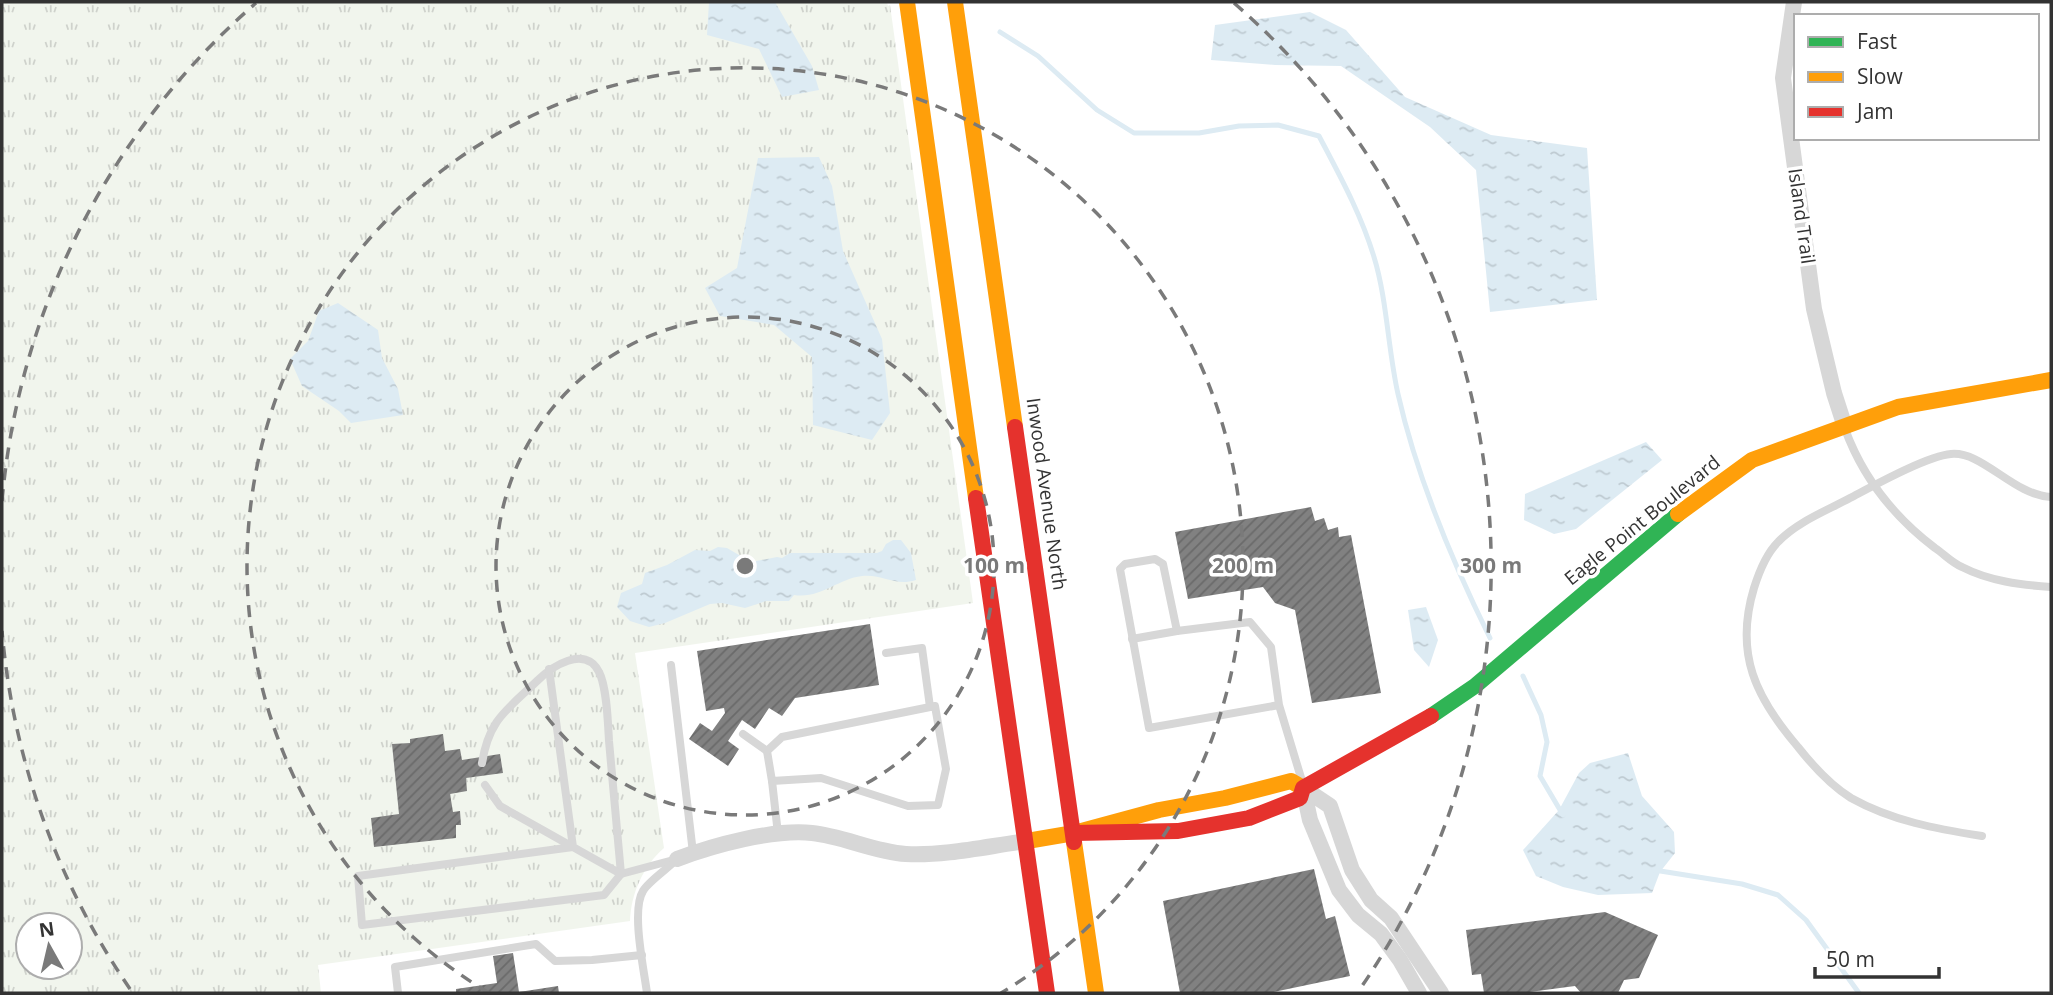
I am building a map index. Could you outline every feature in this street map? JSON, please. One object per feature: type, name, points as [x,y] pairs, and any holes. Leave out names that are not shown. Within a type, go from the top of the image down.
[{"type":"main road","points":[[907,2],[1047,993]]},
{"type":"main road","name":"Inwood Avenue North","points":[[955,2],[1096,993]]},
{"type":"main road","name":"Eagle Point Boulevard","points":[[1074,833],[1178,831],[1249,818],[1300,798],[1303,788],[1443,709],[1494,670],[1683,510],[1752,460],[1898,407],[2051,380]]},
{"type":"main road","points":[[1027,841],[1074,833],[1159,810],[1225,798],[1291,781],[1303,788]]},
{"type":"street","name":"Island Trail","points":[[1794,2],[1783,78],[1814,309],[1845,427]]},
{"type":"street","points":[[1303,788],[1310,820],[1339,890],[1358,915],[1381,934],[1419,993]]},
{"type":"street","points":[[1303,788],[1330,806],[1352,870],[1371,900],[1391,918],[1441,993]]},
{"type":"street","points":[[677,859],[712,846],[778,834],[812,832],[903,854],[936,853],[1027,841]]},
{"type":"lane","points":[[1845,427],[1855,454],[1872,486],[1914,532],[1961,567],[2013,584],[2051,587]]},
{"type":"lane","points":[[1983,836],[1896,818],[1849,796],[1811,764],[1772,717],[1760,695],[1751,672],[1747,646],[1748,608],[1765,559],[1777,542],[1790,531],[1872,486],[1936,457],[1962,454],[1973,458],[2017,487],[2032,494],[2051,497]]},
{"type":"lane","points":[[1177,631],[1163,564],[1155,559],[1125,564],[1120,569],[1149,728],[1279,705]]},
{"type":"lane","points":[[1132,639],[1250,622],[1271,647],[1279,705],[1303,788]]},
{"type":"lane","points":[[886,653],[922,648],[930,707]]},
{"type":"lane","points":[[482,762],[485,741],[496,721],[550,669],[576,658],[590,662],[599,672],[607,710],[621,874]]},
{"type":"lane","points":[[671,665],[693,853]]},
{"type":"lane","points":[[550,669],[573,847]]},
{"type":"lane","points":[[767,751],[782,737],[935,706],[946,769],[938,804],[908,806],[821,778],[772,781]]},
{"type":"lane","points":[[743,734],[767,751],[778,834]]},
{"type":"lane","points":[[485,785],[500,806],[621,874]]},
{"type":"lane","points":[[573,847],[358,876],[362,925],[604,895],[621,874],[677,859]]},
{"type":"lane","points":[[647,993],[639,913],[642,891],[677,859]]},
{"type":"lane","points":[[398,993],[395,967],[446,958],[536,944],[555,961],[642,954]]},
{"type":"green space","points":[[2,2],[887,2],[888,6],[890,5],[973,603],[635,653],[664,848],[644,872],[633,901],[630,921],[318,965],[321,993],[2,993]]},
{"type":"water","points":[[709,2],[775,2],[812,66],[819,90],[782,97],[759,49],[707,35]]},
{"type":"water","points":[[1310,12],[1346,30],[1405,97],[1491,135],[1587,148],[1597,300],[1490,312],[1476,170],[1430,127],[1341,66],[1211,60],[1215,25]]},
{"type":"water","points":[[819,157],[832,186],[843,251],[882,339],[890,413],[872,440],[813,425],[812,357],[774,325],[720,316],[705,288],[737,268],[758,158]]},
{"type":"water","points":[[338,303],[378,330],[382,358],[398,389],[403,415],[351,423],[339,411],[302,386],[290,359],[308,341],[319,311]]},
{"type":"water","points":[[1646,442],[1662,460],[1576,529],[1554,534],[1524,520],[1525,494]]},
{"type":"water","points":[[893,540],[901,540],[911,553],[916,580],[902,582],[862,576],[821,592],[794,595],[789,601],[766,601],[745,608],[722,603],[710,604],[649,627],[630,621],[617,607],[621,593],[642,584],[645,573],[695,550],[727,548],[751,562],[782,558],[790,553],[877,553]]},
{"type":"water","points":[[1426,607],[1438,640],[1429,667],[1414,650],[1408,610]]},
{"type":"water","points":[[1628,753],[1642,796],[1674,832],[1675,853],[1660,872],[1652,893],[1598,895],[1563,887],[1536,876],[1523,850],[1559,810],[1579,773],[1590,763]]},
{"type":"building","points":[[1311,507],[1315,521],[1324,518],[1328,530],[1338,527],[1339,537],[1351,535],[1381,693],[1312,703],[1295,610],[1275,603],[1263,587],[1188,599],[1175,532]]},
{"type":"building","points":[[870,624],[879,685],[795,698],[782,716],[769,708],[755,729],[742,720],[728,741],[739,749],[728,766],[689,739],[700,723],[712,731],[725,713],[724,708],[706,711],[697,651]]},
{"type":"building","points":[[443,734],[445,751],[460,749],[462,760],[500,754],[503,773],[466,778],[467,791],[450,794],[453,812],[460,811],[461,825],[456,825],[456,838],[374,847],[371,818],[399,814],[392,744],[410,743],[410,739]]},
{"type":"building","points":[[1314,869],[1326,919],[1335,916],[1350,976],[1269,993],[1180,993],[1163,901]]},
{"type":"building","points":[[1605,912],[1658,935],[1639,978],[1624,980],[1618,993],[1581,993],[1575,986],[1522,993],[1484,993],[1481,974],[1472,975],[1466,930]]},
{"type":"building","points":[[513,953],[519,992],[558,986],[559,993],[456,993],[456,989],[497,983],[493,956]]},
{"type":"waterway","points":[[1000,32],[1038,56],[1097,110],[1134,133],[1199,133],[1239,126],[1278,125],[1319,136],[1350,195],[1369,241],[1382,290],[1398,394],[1415,457],[1449,549],[1490,638]]},
{"type":"waterway","points":[[1523,676],[1541,715],[1547,742],[1540,776],[1563,815]]},
{"type":"waterway","points":[[1654,870],[1742,884],[1778,895],[1806,920],[1859,993]]},
{"type":"traffic: fast","points":[[1431,716],[1475,686],[1678,514]]},
{"type":"traffic: slow","points":[[907,2],[976,498]]},
{"type":"traffic: slow","points":[[955,2],[1015,427]]},
{"type":"traffic: slow","points":[[1678,514],[1752,460],[1898,407],[2051,380]]},
{"type":"traffic: slow","points":[[1027,841],[1074,833],[1159,810],[1225,798],[1291,781],[1303,788]]},
{"type":"traffic: slow","points":[[1074,842],[1096,993]]},
{"type":"traffic: jam","points":[[1015,427],[1074,842]]},
{"type":"traffic: jam","points":[[976,498],[1047,993]]},
{"type":"traffic: jam","points":[[1074,833],[1178,831],[1249,818],[1300,798],[1303,788],[1431,716]]}]
